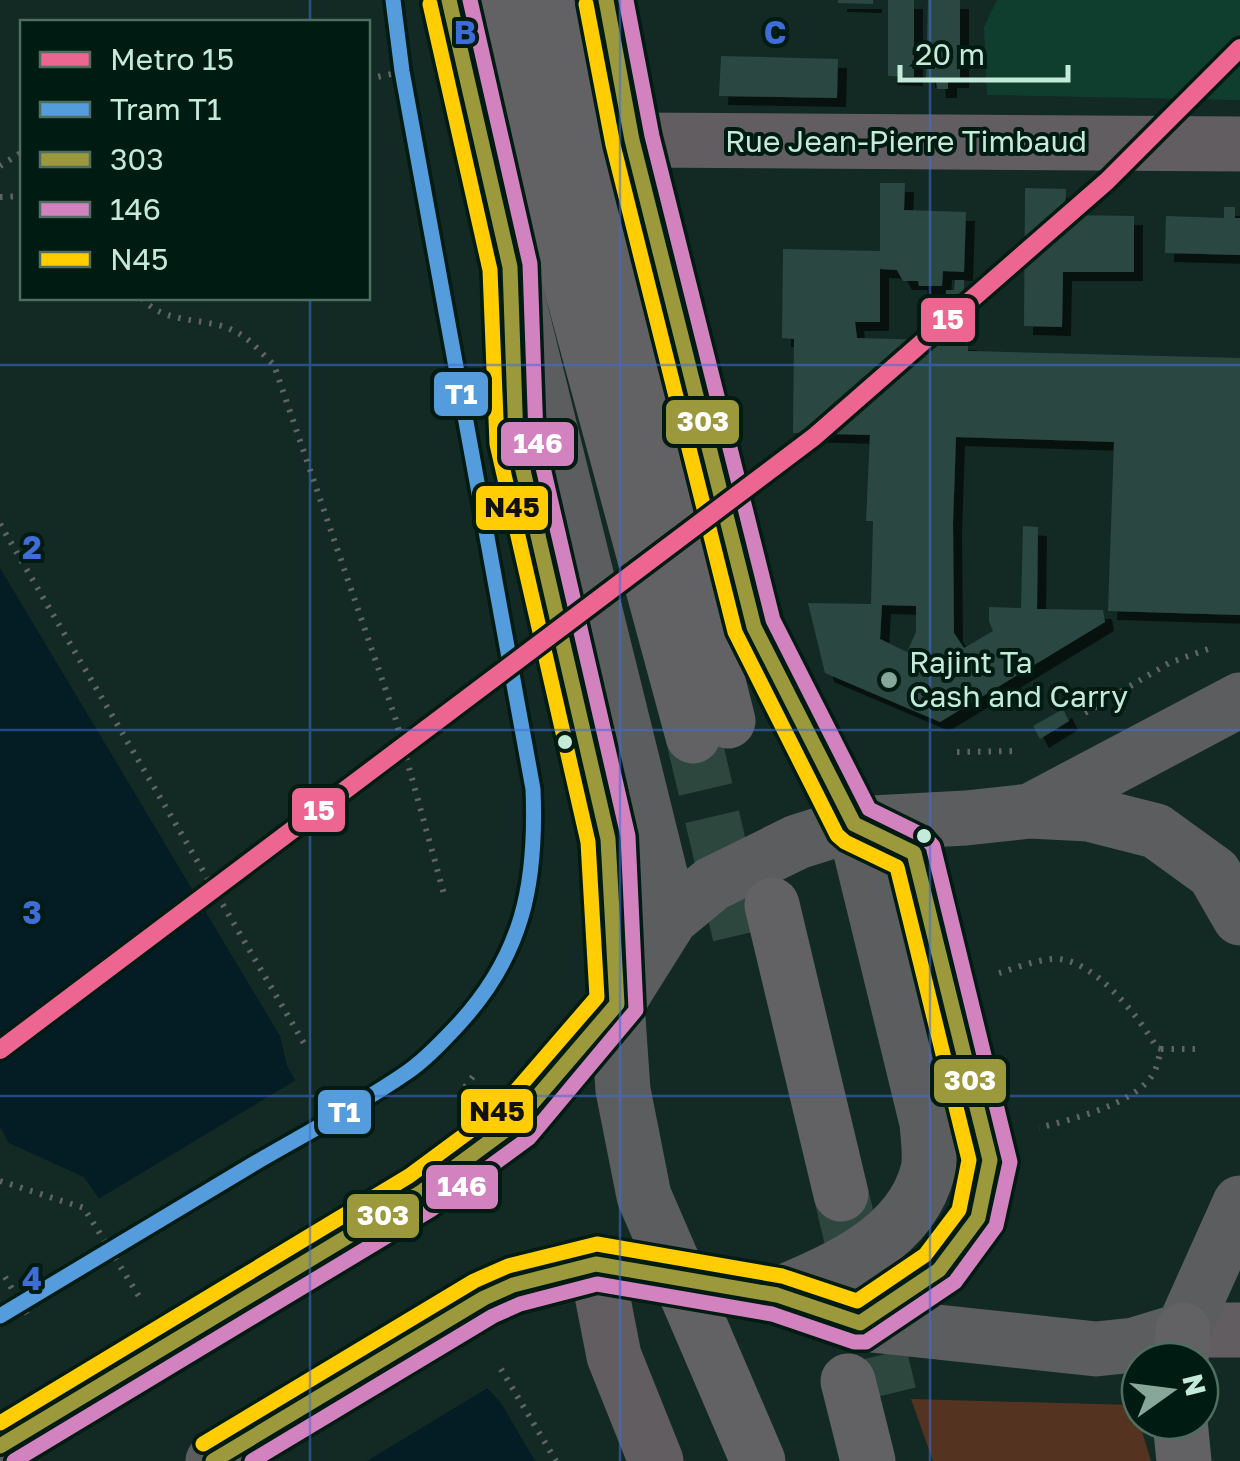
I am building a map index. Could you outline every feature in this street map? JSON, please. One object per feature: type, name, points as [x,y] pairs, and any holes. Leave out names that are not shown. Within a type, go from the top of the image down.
[{"type":"highway","points":[[498,0],[552,219],[711,729],[546,0]]},
{"type":"highway","points":[[756,920],[825,1200]]},
{"type":"highway","points":[[679,1276],[758,1461]]},
{"type":"highway","points":[[868,1461],[869,1388],[908,1461]]},
{"type":"main road","points":[[450,0],[510,267],[671,918]]},
{"type":"main road","points":[[606,0],[632,140],[754,626],[854,824],[927,1122],[929,1168],[907,1217],[837,1270],[776,1295]]},
{"type":"main road","points":[[1030,811],[1114,770],[1240,700]]},
{"type":"main road","points":[[0,1446],[420,1192],[516,1123],[616,1004],[671,918],[712,884],[798,842],[854,824],[1030,811],[1089,814],[1156,831],[1231,877]]},
{"type":"main road","points":[[616,1004],[622,1090],[644,1196],[679,1276]]},
{"type":"main road","points":[[1184,1341],[1240,1203]]},
{"type":"main road","points":[[214,1461],[484,1298],[514,1285],[596,1264],[776,1295],[860,1323],[1096,1349],[1120,1346]]},
{"type":"street","name":"Rue Jean-Pierre Timbaud","points":[[632,140],[1240,144]]},
{"type":"street","points":[[510,267],[516,440],[608,839],[616,1004]]},
{"type":"street","points":[[854,824],[914,852],[990,1160],[978,1218],[939,1270],[860,1323]]},
{"type":"street","points":[[596,1264],[614,1356],[656,1461]]},
{"type":"street","points":[[1200,1341],[1240,1330]]},
{"type":"path","points":[[370,79],[422,68]]},
{"type":"path","points":[[144,300],[172,317],[237,332],[274,365],[395,717],[444,894]]},
{"type":"path","points":[[0,524],[305,1045]]},
{"type":"path","points":[[1072,722],[1170,662],[1220,644]]},
{"type":"path","points":[[957,752],[1025,751]]},
{"type":"path","points":[[998,973],[1056,958],[1079,966],[1134,1011],[1157,1048],[1202,1049]]},
{"type":"path","points":[[1036,1129],[1095,1112],[1122,1099],[1154,1074],[1161,1048]]},
{"type":"path","points":[[0,1181],[84,1208],[144,1304]]},
{"type":"path","points":[[5,1277],[27,1314]]},
{"type":"path","points":[[501,1369],[556,1461]]},
{"type":"shaded area","points":[[997,0],[1240,0],[1240,100],[987,95],[984,27]]},
{"type":"shaded area","points":[[911,1399],[1120,1405],[1120,1441],[1145,1441],[1151,1461],[933,1461]]},
{"type":"water","points":[[0,568],[280,1036],[287,1066],[441,1339],[501,1403],[535,1461],[276,1461],[277,1456],[84,1177],[9,1143],[0,1127]]},
{"type":"pier","points":[[299,1078],[445,1337],[491,1386],[367,1461],[271,1461],[272,1457],[95,1201]]},
{"type":"building","points":[[873,0],[873,4],[838,3]]},
{"type":"building","points":[[888,0],[914,0],[914,77],[888,76]]},
{"type":"building","points":[[928,0],[960,0],[960,79],[948,79],[948,89],[937,89],[936,79],[926,79]]},
{"type":"building","points":[[721,56],[838,59],[837,98],[719,96]]},
{"type":"building","points":[[880,183],[905,183],[904,210],[966,212],[964,272],[943,271],[942,286],[919,286],[918,281],[903,281],[897,270],[880,269],[880,322],[855,322],[857,338],[968,341],[968,351],[1240,358],[1240,615],[1108,611],[1114,442],[956,437],[954,633],[964,648],[993,631],[989,607],[1021,608],[1023,526],[1038,527],[1037,609],[1103,610],[1105,622],[940,722],[825,673],[808,603],[871,604],[873,521],[866,521],[870,435],[793,433],[794,339],[782,338],[783,249],[880,251]],"holes":[[[882,605],[916,606],[916,632],[907,652],[880,639]]]},
{"type":"building","points":[[1025,188],[1066,189],[1065,215],[1134,216],[1134,272],[1063,272],[1062,327],[1024,326]]},
{"type":"building","points":[[1224,207],[1235,207],[1235,218],[1240,218],[1240,255],[1165,253],[1166,216],[1224,218]]},
{"type":"building","points":[[955,280],[964,280],[964,324],[945,324],[946,290],[954,290]]},
{"type":"building","points":[[1063,709],[1069,721],[1040,739],[1033,726]]},
{"type":"tunnel","points":[[693,736],[740,935]]},
{"type":"tunnel","points":[[841,1194],[889,1394]]},
{"type":"metro line","name":"15","points":[[0,1050],[814,437],[1107,181],[1240,48]]},
{"type":"tram line","name":"T1","points":[[0,1316],[413,1068],[479,1000],[511,946],[521,917],[532,856],[533,789],[402,71],[393,0]]},
{"type":"transit line","name":"303","points":[[0,1446],[420,1193],[515,1123],[617,1004],[608,839],[516,440],[510,267],[449,0]]},
{"type":"transit line","name":"146","points":[[14,1461],[432,1209],[529,1138],[636,1010],[628,836],[536,437],[530,264],[470,0]]},
{"type":"transit line","name":"303","points":[[606,0],[632,140],[754,627],[854,824]]},
{"type":"transit line","name":"146","points":[[252,1461],[493,1316],[520,1304],[597,1284],[772,1314],[854,1342],[866,1342],[955,1282],[996,1226],[1010,1162],[933,846],[924,836],[869,809],[773,620],[652,136],[626,0]]},
{"type":"transit line","name":"N45","points":[[0,1423],[409,1176],[501,1108],[597,997],[588,842],[497,444],[490,270],[430,4]]},
{"type":"transit line","name":"N45","points":[[203,1444],[474,1281],[508,1266],[597,1244],[782,1276],[857,1301],[925,1255],[959,1210],[969,1160],[897,867],[837,835],[735,632],[613,145],[586,4]]},
{"type":"transit line","name":"303","points":[[854,824],[914,853],[990,1160],[978,1218],[939,1270],[860,1323]]},
{"type":"transit line","name":"303","points":[[213,1461],[484,1298],[513,1285],[596,1264],[777,1295],[860,1323]]},
{"type":"place","name":"Rajint Ta Cash and Carry","points":[[889,680]]}]
